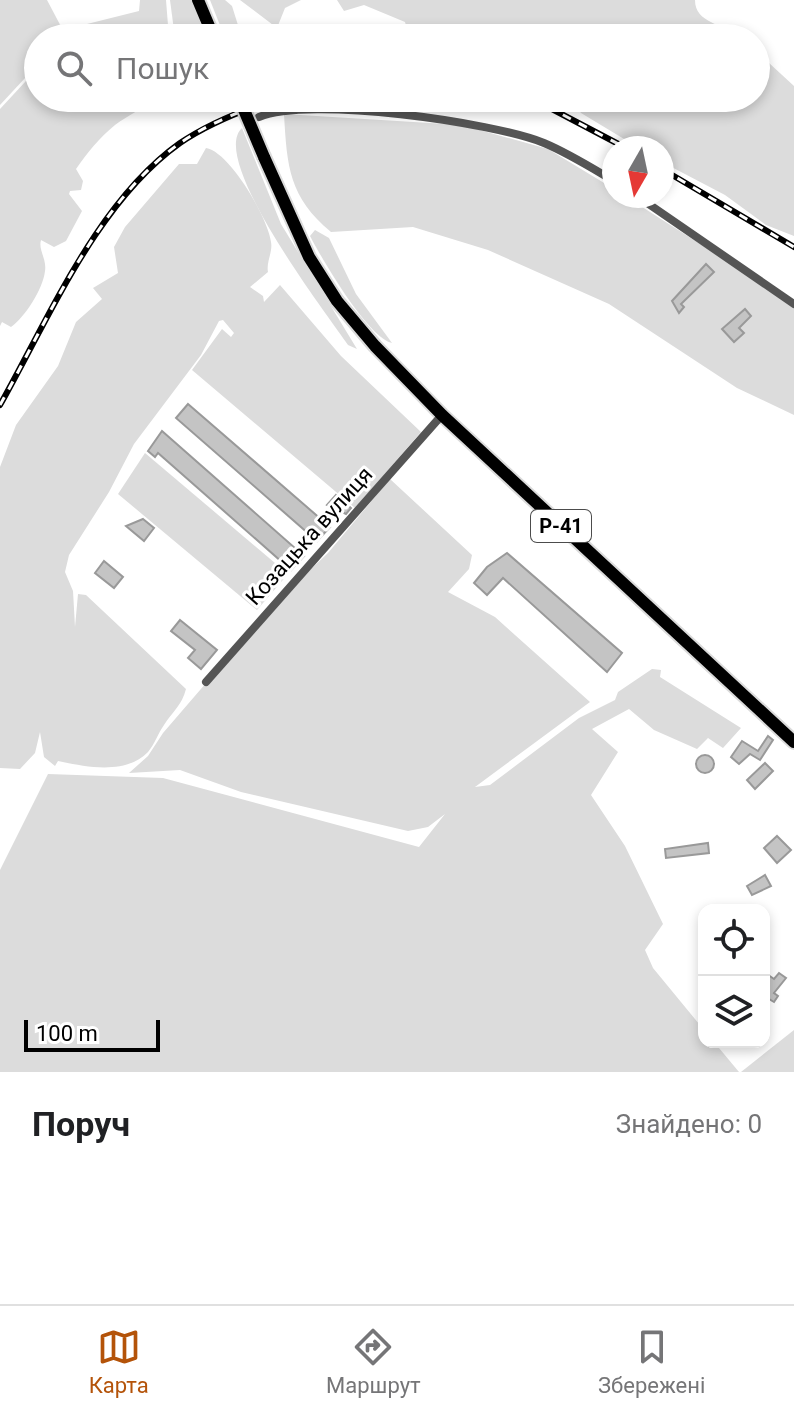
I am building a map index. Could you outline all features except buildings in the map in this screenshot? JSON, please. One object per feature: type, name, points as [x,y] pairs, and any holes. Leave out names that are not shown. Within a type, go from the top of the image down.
[{"type":"main road","points":[[198,0],[208,24]]},
{"type":"main road","name":"Р-41","points":[[245,112],[309,257],[337,301],[442,415],[794,742]]},
{"type":"street","points":[[259,117],[293,112]]},
{"type":"street","points":[[332,112],[463,122],[544,144],[602,175]]},
{"type":"street","points":[[654,208],[794,304]]},
{"type":"street","name":"Козацька вулиця","points":[[206,682],[442,415]]},
{"type":"shaded area","points":[[0,0],[47,0],[60,24],[24,24],[24,79],[0,105]]},
{"type":"shaded area","points":[[140,0],[166,0],[168,24],[87,24],[139,11]]},
{"type":"shaded area","points":[[170,0],[192,0],[202,24],[173,24]]},
{"type":"shaded area","points":[[210,0],[225,0],[232,6],[238,24],[219,24]]},
{"type":"shaded area","points":[[240,0],[301,0],[285,8],[279,24],[272,24]]},
{"type":"shaded area","points":[[337,0],[695,0],[700,14],[716,24],[406,24],[364,5],[344,11]]},
{"type":"shaded area","points":[[770,64],[794,86],[794,236],[766,225],[725,195],[674,168],[674,136],[619,136],[580,112],[770,112]]},
{"type":"shaded area","points":[[24,83],[24,112],[134,112],[104,135],[76,169],[83,181],[81,190],[70,191],[69,194],[82,211],[66,241],[54,247],[41,240],[44,278],[27,310],[11,327],[2,322],[0,326],[0,109]]},
{"type":"shaded area","points":[[284,114],[462,125],[548,149],[602,182],[602,208],[644,208],[794,304],[794,415],[737,388],[609,304],[488,250],[413,227],[331,232],[298,193],[287,150]]},
{"type":"shaded area","points":[[242,128],[281,224],[357,349],[348,345],[317,302],[255,202],[241,170],[236,145]]},
{"type":"shaded area","points":[[206,148],[216,152],[236,173],[268,231],[271,246],[268,272],[250,287],[263,296],[264,302],[280,285],[341,356],[421,432],[355,508],[192,370],[222,329],[231,337],[234,333],[223,320],[219,321],[201,355],[134,444],[109,492],[69,555],[65,572],[73,591],[75,627],[78,594],[86,595],[186,689],[182,699],[153,746],[129,764],[105,767],[58,761],[55,766],[44,757],[40,732],[35,753],[20,769],[0,768],[0,467],[16,425],[58,366],[76,322],[102,299],[93,288],[118,273],[114,247],[125,227],[179,164],[197,164]]},
{"type":"shaded area","points":[[315,230],[329,238],[356,294],[392,343],[371,327],[346,296],[310,236]]},
{"type":"shaded area","points":[[145,453],[288,574],[257,610],[118,494]]},
{"type":"shaded area","points":[[390,479],[472,555],[469,569],[448,592],[495,617],[590,702],[475,787],[490,785],[579,718],[615,700],[618,692],[652,669],[661,670],[660,677],[741,728],[723,748],[708,738],[697,749],[654,730],[629,709],[592,729],[618,752],[591,795],[625,846],[663,924],[645,950],[653,968],[698,1023],[698,1048],[719,1048],[739,1072],[0,1072],[0,870],[48,774],[163,778],[419,847],[445,814],[428,827],[408,831],[241,792],[180,770],[129,773],[148,756],[163,733],[275,603],[328,553]]},
{"type":"shaded area","points":[[794,1030],[794,1072],[741,1072]]},
{"type":"railway","points":[[0,405],[77,264],[124,197],[150,168],[180,143],[241,112]]},
{"type":"railway","points":[[558,112],[603,136]]},
{"type":"railway","points":[[674,176],[794,247]]}]
